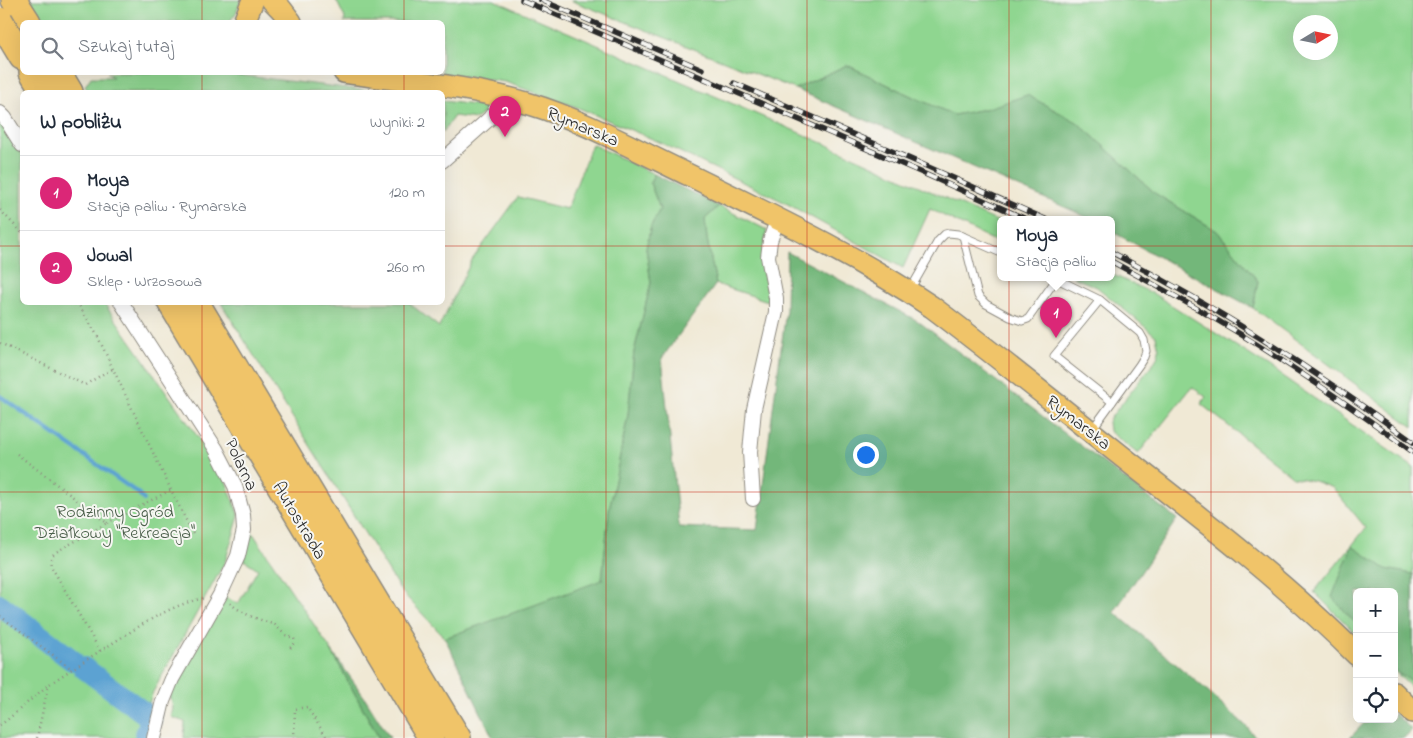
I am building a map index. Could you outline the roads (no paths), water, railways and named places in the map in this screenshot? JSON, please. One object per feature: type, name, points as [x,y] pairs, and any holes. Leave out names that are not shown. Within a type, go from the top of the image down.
[{"type":"highway","points":[[0,20],[18,28]]},
{"type":"highway","points":[[34,75],[43,90]]},
{"type":"highway","points":[[60,75],[69,90]]},
{"type":"highway","name":"Autostrada","points":[[172,305],[431,738]]},
{"type":"highway","name":"Autostrada","points":[[198,305],[458,738]]},
{"type":"main road","points":[[245,20],[253,0]]},
{"type":"main road","points":[[272,0],[289,20]]},
{"type":"main road","name":"Rymarska","points":[[366,75],[439,85],[504,97],[556,113],[606,135],[845,253],[909,292],[954,324],[1091,431],[1279,582],[1353,651]]},
{"type":"main road","points":[[1398,697],[1413,712]]},
{"type":"street","points":[[445,158],[490,118],[504,97]]},
{"type":"street","points":[[0,113],[20,142]]},
{"type":"street","points":[[753,499],[750,452],[754,409],[776,312],[776,298],[768,257],[770,241],[778,219]]},
{"type":"street","name":"Polarna","points":[[123,305],[216,449],[235,486],[243,515],[244,530],[238,556],[220,595],[172,679],[163,701],[154,738]]},
{"type":"lane","points":[[909,292],[941,237],[949,233],[958,234],[997,251]]},
{"type":"lane","points":[[963,236],[978,296],[986,304],[1010,317],[1022,321],[1028,319],[1053,281]]},
{"type":"lane","points":[[1061,281],[1100,300],[1140,333],[1146,345],[1141,361],[1091,431]]},
{"type":"lane","points":[[1100,300],[1054,356],[1112,402]]},
{"type":"waterway","points":[[0,396],[139,494],[144,500]]},
{"type":"waterway","points":[[0,605],[72,660]]},
{"type":"waterway","points":[[84,668],[151,718],[145,738]]},
{"type":"railway","points":[[522,0],[1019,216]]},
{"type":"railway","points":[[541,0],[702,69]]},
{"type":"railway","points":[[734,83],[1038,216]]},
{"type":"railway","points":[[1115,254],[1266,341],[1413,442]]},
{"type":"railway","points":[[1115,263],[1237,332],[1326,390],[1413,452]]},
{"type":"place","name":"Jowal","points":[[505,137]]},
{"type":"place","name":"Moya","points":[[1056,338]]},
{"type":"park label","name":"Rodzinny Ogród Działkowy \"Rekreacja\"","points":[[115,521]]}]
